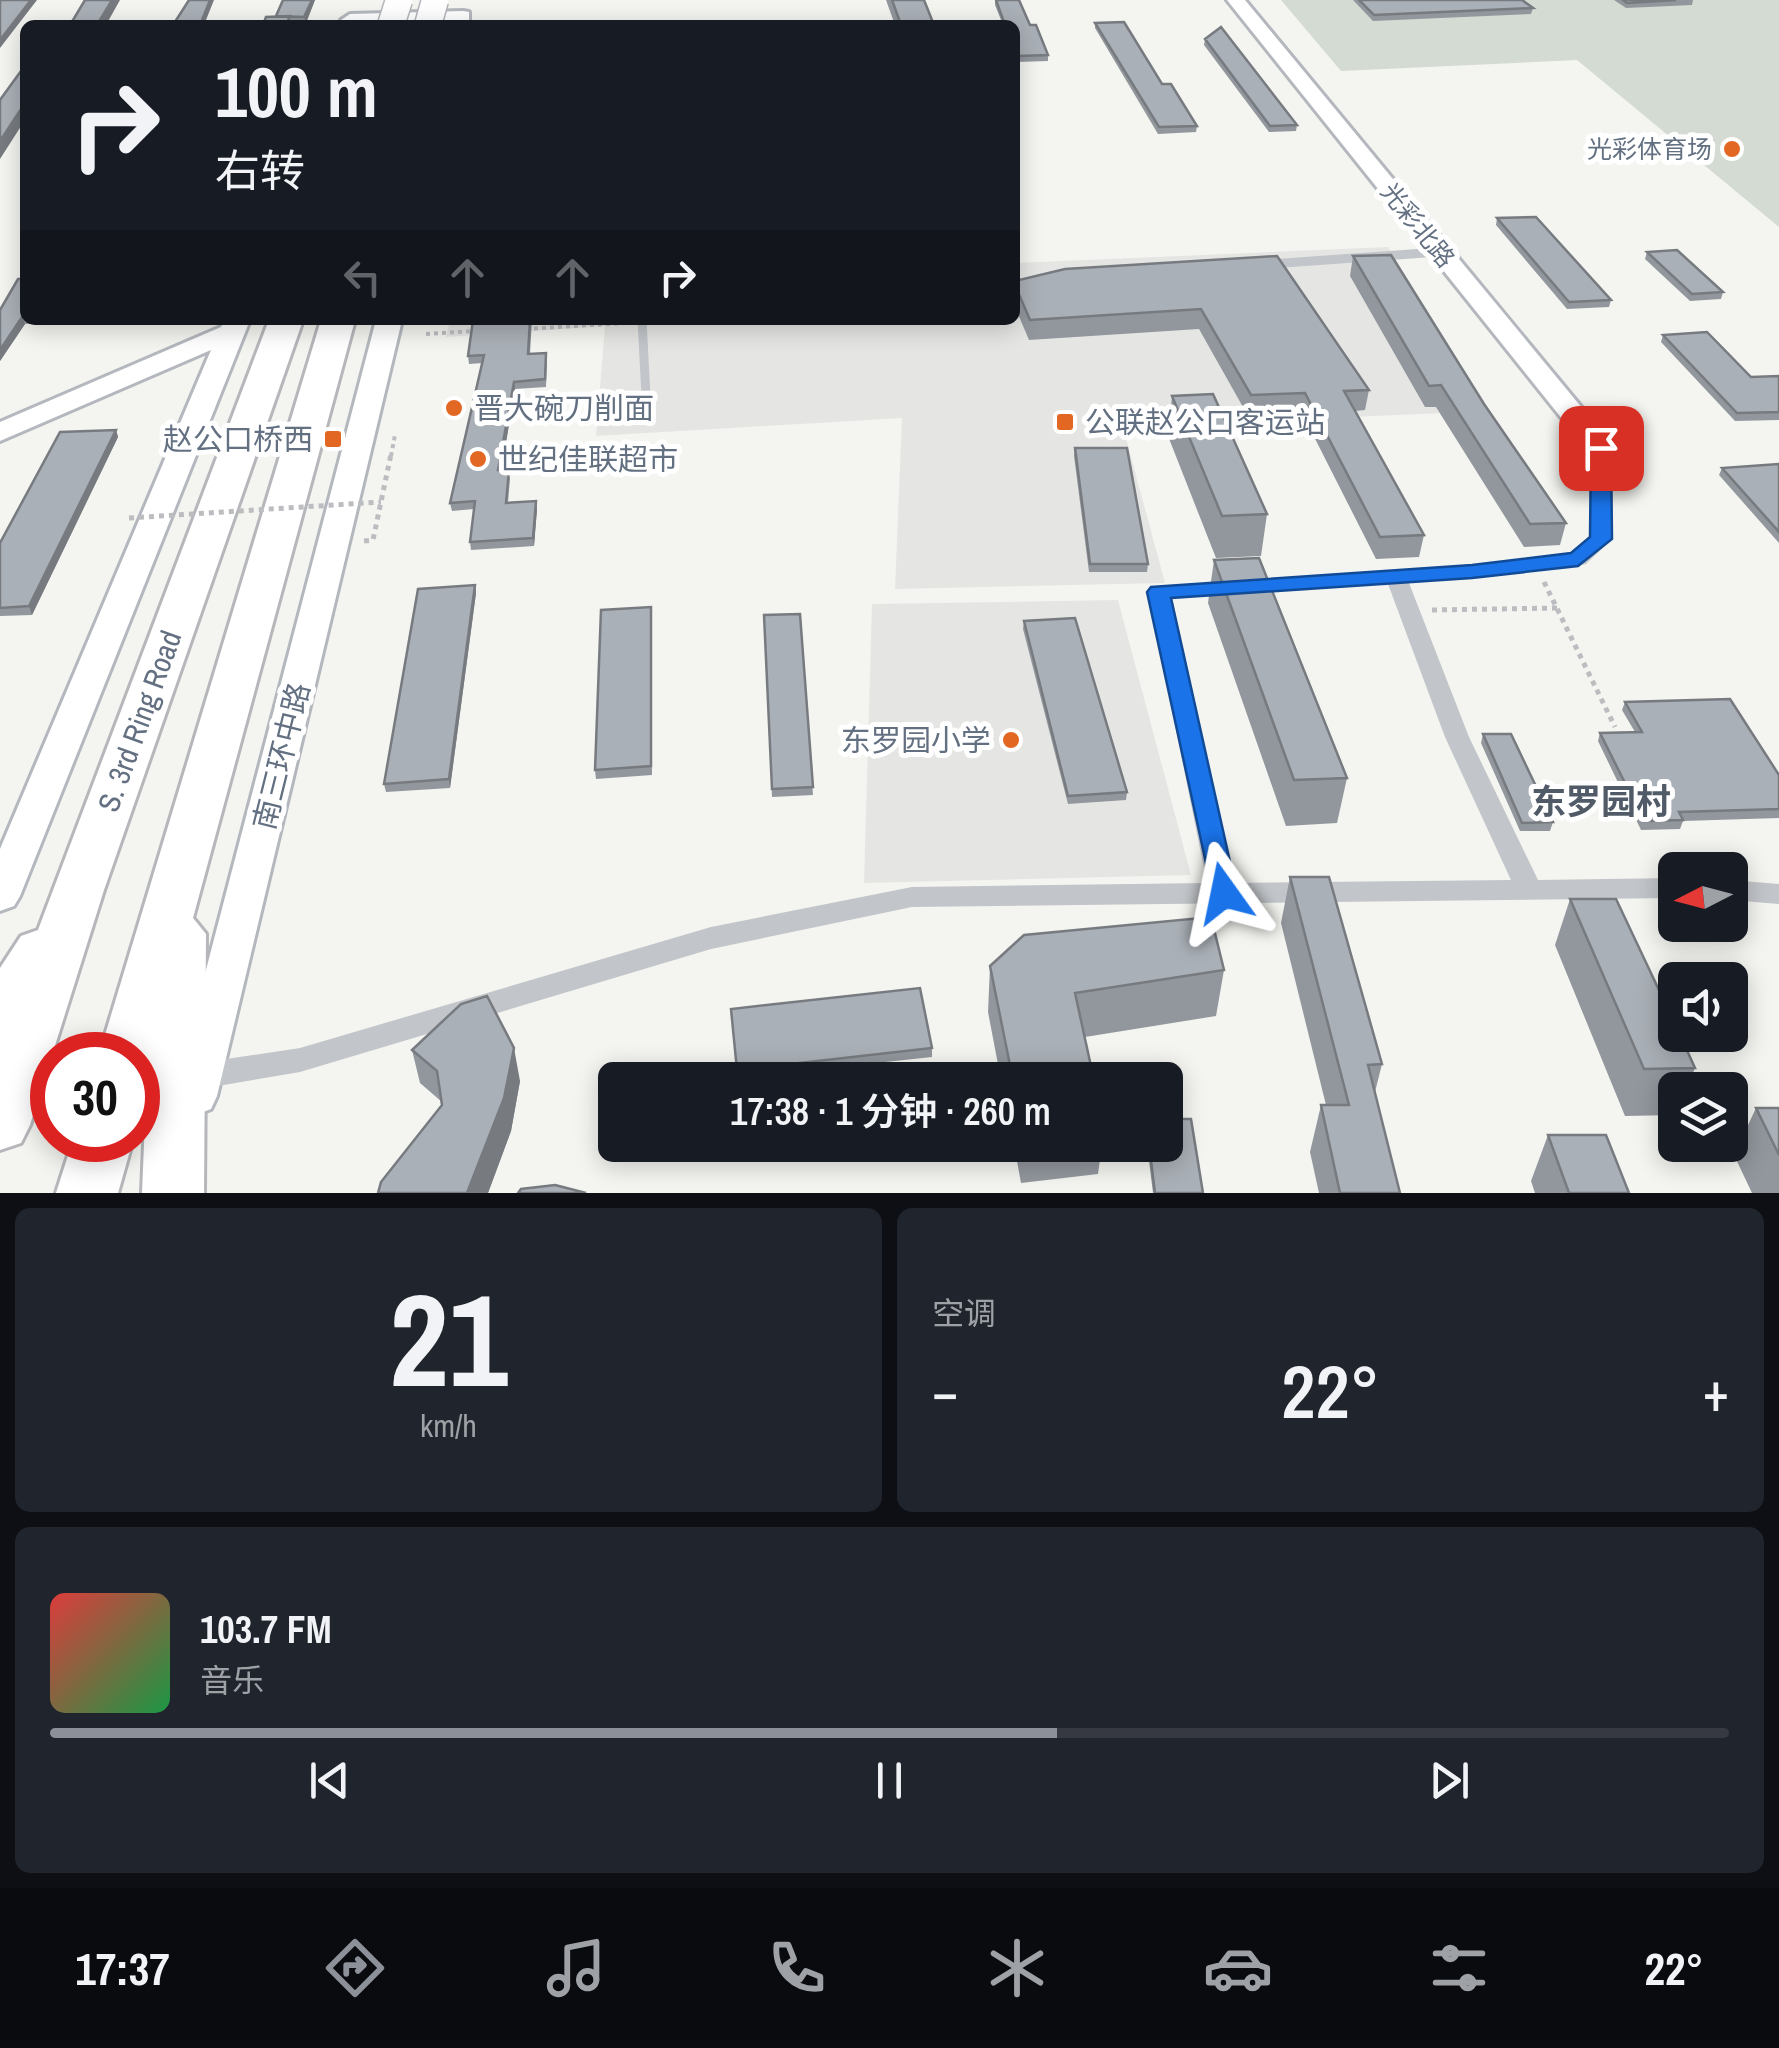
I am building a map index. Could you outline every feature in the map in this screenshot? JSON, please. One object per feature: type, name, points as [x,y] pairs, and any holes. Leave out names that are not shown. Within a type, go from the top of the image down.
[{"type":"highway","name":"S. 3rd Ring Road","points":[[0,1125],[78,890],[284,325]]},
{"type":"highway","points":[[135,1032],[337,325]]},
{"type":"highway","points":[[173,1193],[180,878]]},
{"type":"highway","points":[[0,1015],[78,890]]},
{"type":"highway","points":[[87,1193],[96,1162]]},
{"type":"street","name":"光彩北路","points":[[1236,0],[1601,448]]},
{"type":"street","points":[[387,20],[464,14]]},
{"type":"street","name":"南三环中路","points":[[173,1193],[394,325]]},
{"type":"street","points":[[0,432],[235,326]]},
{"type":"street","points":[[0,896],[235,326]]},
{"type":"street","points":[[1224,893],[1159,592],[1396,577],[1578,559],[1601,539],[1601,448]]},
{"type":"street","points":[[1396,577],[1456,737],[1529,890]]},
{"type":"street","points":[[200,1076],[300,1060],[711,938],[912,897],[1658,888]]},
{"type":"street","points":[[1748,891],[1779,894]]},
{"type":"lane","points":[[1249,266],[1439,252]]},
{"type":"lane","points":[[643,325],[646,396]]},
{"type":"path","points":[[407,325],[484,331]]},
{"type":"path","points":[[524,329],[584,325]]},
{"type":"path","points":[[374,540],[395,435]]},
{"type":"path","points":[[129,518],[381,502]]},
{"type":"path","points":[[1534,564],[1615,727]]},
{"type":"path","points":[[1408,611],[1558,608]]},
{"type":"shaded area","name":"光彩体育场","points":[[1281,0],[1779,0],[1779,227],[1577,60],[1341,71]]},
{"type":"shaded area","name":"公联赵公口客运站","points":[[1388,247],[1489,411],[1123,427],[1165,583],[895,589],[902,418],[596,436],[605,326],[446,337],[449,325],[1020,325],[1020,263]]},
{"type":"shaded area","name":"东罗园小学","points":[[1118,600],[1191,875],[864,883],[872,604]]},
{"type":"building","points":[[0,0],[31,0],[0,40]]},
{"type":"building","points":[[85,0],[112,0],[100,20],[73,20]]},
{"type":"building","points":[[189,0],[210,0],[202,20],[176,20]]},
{"type":"building","points":[[283,0],[312,0],[304,17],[276,16]]},
{"type":"building","points":[[892,0],[924,0],[932,20],[899,20]]},
{"type":"building","points":[[996,0],[1019,0],[1030,25],[1036,25],[1048,55],[1020,56],[1020,20],[1003,20]]},
{"type":"building","points":[[1359,0],[1522,0],[1533,8],[1374,15]]},
{"type":"building","points":[[1623,0],[1676,0],[1627,3]]},
{"type":"building","points":[[290,16],[288,20],[265,20]]},
{"type":"building","points":[[1124,22],[1162,84],[1171,84],[1197,126],[1159,127],[1095,23]]},
{"type":"building","points":[[1221,27],[1297,125],[1270,126],[1205,39]]},
{"type":"building","points":[[20,72],[20,111],[0,141],[0,100]]},
{"type":"building","points":[[1536,217],[1611,300],[1569,302],[1497,218]]},
{"type":"building","points":[[1677,250],[1723,292],[1692,294],[1647,252]]},
{"type":"building","points":[[1391,255],[1484,404],[1566,523],[1530,524],[1441,385],[1429,386],[1353,256]]},
{"type":"building","points":[[1277,256],[1369,390],[1344,391],[1424,535],[1380,537],[1305,393],[1251,395],[1201,309],[1030,320],[1020,297],[1020,280],[1065,269]]},
{"type":"building","points":[[20,279],[20,320],[0,350],[0,310]]},
{"type":"building","points":[[472,325],[530,325],[528,354],[546,353],[545,379],[514,382],[498,470],[509,470],[506,503],[536,501],[533,538],[470,542],[475,501],[450,503],[484,355],[468,356]]},
{"type":"building","points":[[1707,332],[1751,377],[1779,376],[1779,412],[1737,413],[1663,335]]},
{"type":"building","points":[[1213,394],[1267,514],[1222,516],[1172,396]]},
{"type":"building","points":[[116,430],[29,606],[0,608],[0,543],[60,432]]},
{"type":"building","points":[[1075,448],[1127,448],[1148,564],[1090,564]]},
{"type":"building","points":[[1779,464],[1779,532],[1722,468]]},
{"type":"building","points":[[1259,558],[1347,778],[1294,780],[1214,560]]},
{"type":"building","points":[[475,585],[449,779],[384,784],[418,589]]},
{"type":"building","points":[[651,607],[651,766],[595,770],[601,610]]},
{"type":"building","points":[[800,614],[813,787],[772,789],[764,615]]},
{"type":"building","points":[[1075,618],[1127,792],[1068,796],[1024,621]]},
{"type":"building","points":[[1730,699],[1779,775],[1779,809],[1679,812],[1683,820],[1644,821],[1600,733],[1642,732],[1625,702]]},
{"type":"building","points":[[1483,734],[1511,734],[1553,822],[1522,823]]},
{"type":"building","points":[[1290,877],[1329,877],[1382,1064],[1368,1065],[1400,1193],[1340,1193],[1321,1105],[1349,1105]]},
{"type":"building","points":[[1570,899],[1616,899],[1658,988],[1658,1052],[1688,1052],[1695,1068],[1644,1069]]},
{"type":"building","points":[[1211,917],[1224,970],[1075,993],[1090,1062],[1009,1062],[990,966],[1024,935]]},
{"type":"building","points":[[920,988],[932,1048],[808,1062],[736,1062],[731,1009]]},
{"type":"building","points":[[487,996],[514,1048],[504,1098],[467,1193],[378,1193],[381,1182],[442,1105],[437,1071],[412,1050],[461,1004]]},
{"type":"building","points":[[1756,1108],[1779,1108],[1779,1155]]},
{"type":"building","points":[[1183,1119],[1191,1119],[1203,1193],[1155,1193],[1151,1162],[1183,1162]]},
{"type":"building","points":[[1548,1135],[1606,1135],[1629,1193],[1569,1193]]},
{"type":"building","points":[[555,1185],[586,1193],[518,1193],[521,1189]]},
{"type":"place","name":"光彩体育场","points":[[1732,149]]},
{"type":"place","name":"晋大碗刀削面","points":[[454,408]]},
{"type":"place","name":"公联赵公口客运站","points":[[1065,422]]},
{"type":"place","name":"赵公口桥西","points":[[333,439]]},
{"type":"place","name":"世纪佳联超市","points":[[478,459]]},
{"type":"place","name":"东罗园小学","points":[[1011,740]]},
{"type":"district","name":"东罗园村","points":[[1601,801]]},
{"type":"route","points":[[1224,893],[1159,592],[1472,572],[1578,559],[1601,539],[1601,448]]}]
